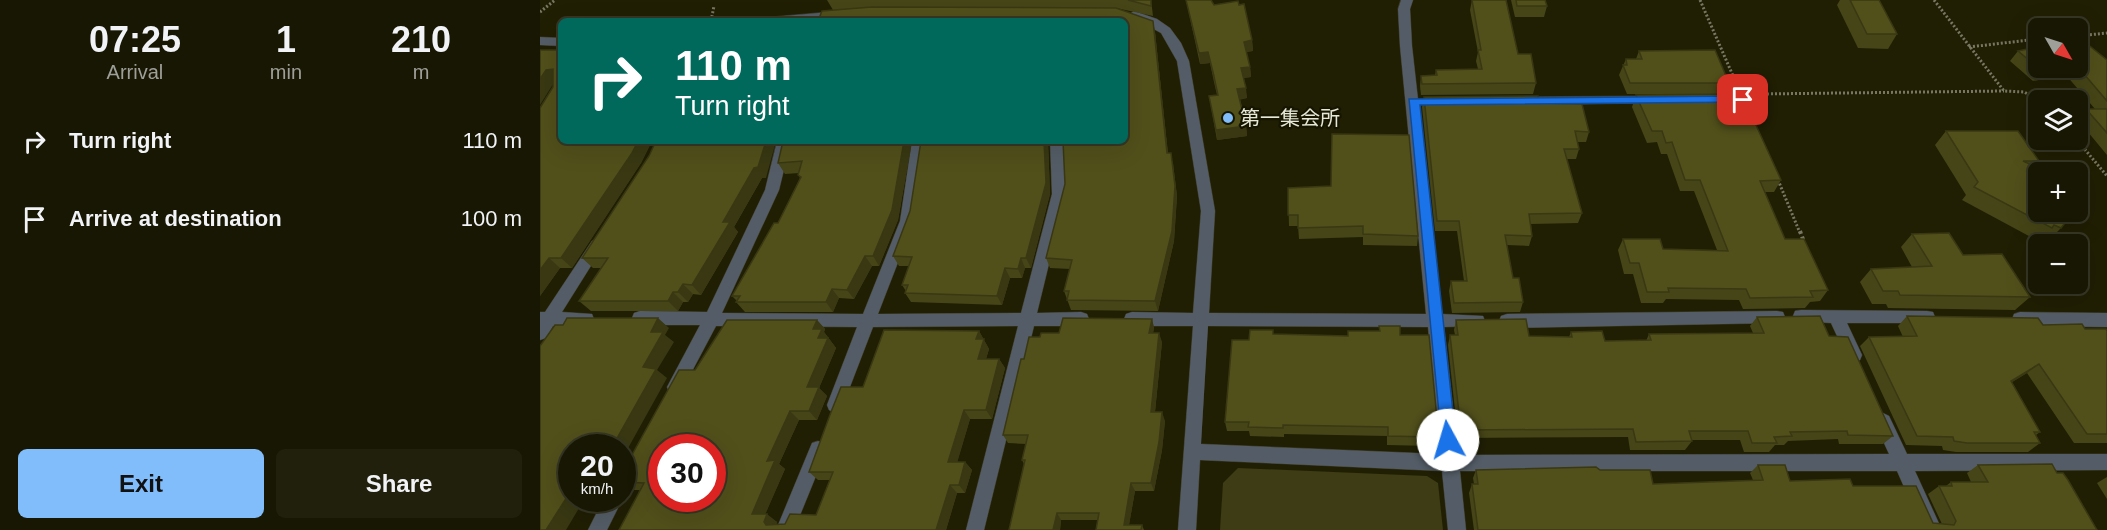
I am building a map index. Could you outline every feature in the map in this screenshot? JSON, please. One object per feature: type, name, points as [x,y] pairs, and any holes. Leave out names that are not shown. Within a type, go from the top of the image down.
[{"type":"street","points":[[1407,0],[1404,9],[1406,46],[1419,101],[1435,321],[1458,530]]},
{"type":"street","points":[[1119,13],[1147,19],[1163,27],[1176,43],[1183,61],[1208,211],[1187,530]]},
{"type":"street","points":[[815,18],[856,14]]},
{"type":"street","points":[[540,41],[558,42]]},
{"type":"street","points":[[1708,100],[1742,97]]},
{"type":"street","points":[[1508,101],[1672,100]]},
{"type":"street","points":[[667,401],[712,318],[772,190],[783,144]]},
{"type":"street","points":[[785,530],[907,221],[919,144]]},
{"type":"street","points":[[975,530],[1059,194],[1057,144]]},
{"type":"street","points":[[540,333],[545,319],[605,232]]},
{"type":"street","points":[[1119,319],[1435,321],[1836,316],[1942,318]]},
{"type":"street","points":[[1836,316],[1860,369]]},
{"type":"street","points":[[545,319],[712,318],[868,321],[1096,319]]},
{"type":"street","points":[[2001,318],[2107,320]]},
{"type":"street","points":[[1879,411],[1933,530]]},
{"type":"street","points":[[1193,452],[1450,463],[2107,462]]},
{"type":"street","points":[[597,530],[607,512]]},
{"type":"path","points":[[540,12],[555,0]]},
{"type":"path","points":[[1700,0],[1742,97],[2004,92],[2028,94]]},
{"type":"path","points":[[1934,0],[2004,92]]},
{"type":"path","points":[[712,18],[714,6]]},
{"type":"path","points":[[2088,35],[2107,33]]},
{"type":"path","points":[[1968,47],[2028,40]]},
{"type":"path","points":[[2086,150],[2107,176]]},
{"type":"path","points":[[1776,175],[1808,251]]},
{"type":"shaded area","points":[[1238,468],[1427,476],[1438,483],[1443,530],[1220,530],[1223,483]]},
{"type":"building","points":[[1128,0],[1151,0],[1151,6]]},
{"type":"building","points":[[1186,0],[1211,0],[1214,5],[1238,1],[1239,5],[1244,4],[1252,40],[1244,42],[1250,67],[1241,68],[1246,88],[1237,89],[1246,126],[1216,130],[1209,96],[1218,95],[1213,72],[1208,52],[1199,53]]},
{"type":"building","points":[[1472,0],[1506,0],[1518,54],[1531,54],[1536,83],[1422,84],[1421,76],[1437,75],[1436,70],[1482,69]]},
{"type":"building","points":[[1516,0],[1545,0],[1547,6],[1517,6]]},
{"type":"building","points":[[1850,0],[1879,0],[1897,34],[1867,34]]},
{"type":"building","points":[[872,7],[1116,8],[1153,21],[1167,153],[1171,153],[1175,186],[1172,231],[1155,301],[1067,300],[1069,291],[1064,291],[1072,260],[1046,258],[1065,184],[1063,144],[1128,144],[1128,18],[819,18],[822,11]]},
{"type":"building","points":[[2088,45],[2107,60],[2107,101],[2087,78]]},
{"type":"building","points":[[2028,49],[2028,60],[2018,51]]},
{"type":"building","points":[[540,50],[558,50],[558,144],[636,144],[561,258],[549,258],[540,270],[540,108],[553,87],[553,69],[546,70],[540,79]]},
{"type":"building","points":[[1715,50],[1729,83],[1630,83],[1623,65],[1627,65],[1626,59],[1642,59],[1639,51]]},
{"type":"building","points":[[1735,94],[1742,112],[1750,112],[1781,180],[1760,181],[1785,239],[1804,239],[1828,290],[1810,291],[1813,297],[1750,298],[1746,289],[1668,288],[1669,292],[1647,292],[1639,263],[1630,263],[1623,239],[1660,239],[1663,249],[1728,251],[1700,180],[1685,180],[1672,142],[1666,143],[1662,131],[1652,131],[1636,95]]},
{"type":"building","points":[[1538,96],[1539,103],[1582,104],[1589,132],[1575,131],[1579,149],[1564,149],[1582,213],[1529,214],[1532,236],[1505,235],[1513,278],[1519,278],[1523,302],[1454,303],[1451,281],[1467,281],[1459,221],[1437,221],[1424,97]]},
{"type":"building","points":[[2088,109],[2107,109],[2107,133],[2088,111]]},
{"type":"building","points":[[1946,131],[2018,131],[2028,145],[2028,150],[2031,150],[2039,161],[2023,161],[2028,163],[2028,215],[1974,187],[1978,182]]},
{"type":"building","points":[[1332,134],[1409,135],[1418,236],[1363,234],[1363,226],[1298,228],[1298,215],[1288,215],[1288,188],[1331,186]]},
{"type":"building","points":[[655,144],[765,144],[758,167],[754,168],[723,222],[730,222],[692,285],[683,284],[678,292],[673,292],[668,301],[579,301],[608,258],[582,258]]},
{"type":"building","points":[[782,144],[903,144],[892,210],[873,256],[865,256],[847,290],[832,289],[826,302],[736,302],[740,296],[732,296],[774,223],[778,223],[801,177],[798,175],[802,161],[778,163]]},
{"type":"building","points":[[921,144],[1044,144],[1046,183],[1026,258],[1021,258],[1018,269],[1005,268],[997,296],[905,293],[908,285],[902,285],[912,257],[893,256],[910,211]]},
{"type":"building","points":[[2041,222],[2066,222],[2061,228],[2054,225],[2052,228]]},
{"type":"building","points":[[1949,233],[1963,255],[2002,254],[2030,297],[1900,295],[1898,291],[1883,291],[1871,269],[1932,266],[1912,234]]},
{"type":"building","points":[[1820,316],[1829,336],[1848,337],[1893,436],[1848,435],[1847,431],[1790,432],[1792,436],[1774,437],[1777,443],[1752,443],[1748,431],[1689,431],[1692,441],[1636,442],[1633,429],[1461,430],[1450,335],[1458,335],[1456,320],[1526,319],[1529,336],[1572,337],[1571,332],[1602,331],[1605,341],[1651,340],[1649,334],[1764,333],[1757,317]]},
{"type":"building","points":[[1907,316],[2038,318],[2043,325],[2082,324],[2085,329],[2106,329],[2107,434],[2087,434],[2039,364],[2011,381],[2040,432],[2034,432],[2040,443],[1967,443],[1954,441],[1953,437],[1917,436],[1869,337],[1917,336]]},
{"type":"building","points":[[567,318],[658,318],[651,332],[663,332],[643,367],[656,369],[619,434],[558,434],[558,511],[546,530],[540,530],[540,346],[555,325],[563,325]]},
{"type":"building","points":[[1063,318],[1152,319],[1149,333],[1159,333],[1151,412],[1162,412],[1159,442],[1151,483],[1131,483],[1124,525],[1142,525],[1141,530],[1096,530],[1099,513],[1057,513],[1053,530],[1009,530],[1025,460],[1022,460],[1028,435],[1003,435],[1021,359],[1024,359],[1029,337],[1040,337],[1041,333],[1059,333]]},
{"type":"building","points":[[727,320],[817,320],[813,329],[822,329],[818,338],[828,338],[807,387],[819,387],[809,411],[790,411],[767,461],[775,460],[752,514],[767,514],[764,522],[766,525],[785,524],[790,514],[816,515],[833,472],[809,472],[831,412],[841,387],[863,387],[884,330],[979,331],[976,339],[984,339],[978,359],[999,359],[986,410],[964,410],[948,462],[965,462],[959,485],[950,485],[936,530],[619,530],[629,512],[636,512],[636,498],[644,483],[636,483],[636,448],[679,370],[695,370]]},
{"type":"building","points":[[1379,326],[1400,326],[1400,335],[1429,335],[1438,430],[1432,430],[1433,437],[1388,436],[1388,427],[1283,425],[1283,428],[1248,427],[1249,422],[1225,422],[1232,340],[1249,340],[1250,330],[1273,330],[1273,334],[1348,336],[1348,331],[1380,331]]},
{"type":"building","points":[[2052,464],[2057,473],[2063,473],[2068,480],[2097,530],[1478,530],[1472,484],[1478,484],[1476,470],[1596,467],[1600,470],[1650,470],[1653,484],[1763,480],[1758,465],[1785,465],[1790,481],[1850,479],[1853,486],[1916,486],[1933,523],[1954,525],[1956,521],[1939,486],[1952,486],[1951,482],[1988,482],[1978,465]]},
{"type":"place","name":"第一集会所","points":[[1228,118]]},
{"type":"route","points":[[1448,440],[1413,101],[1743,100]]}]
